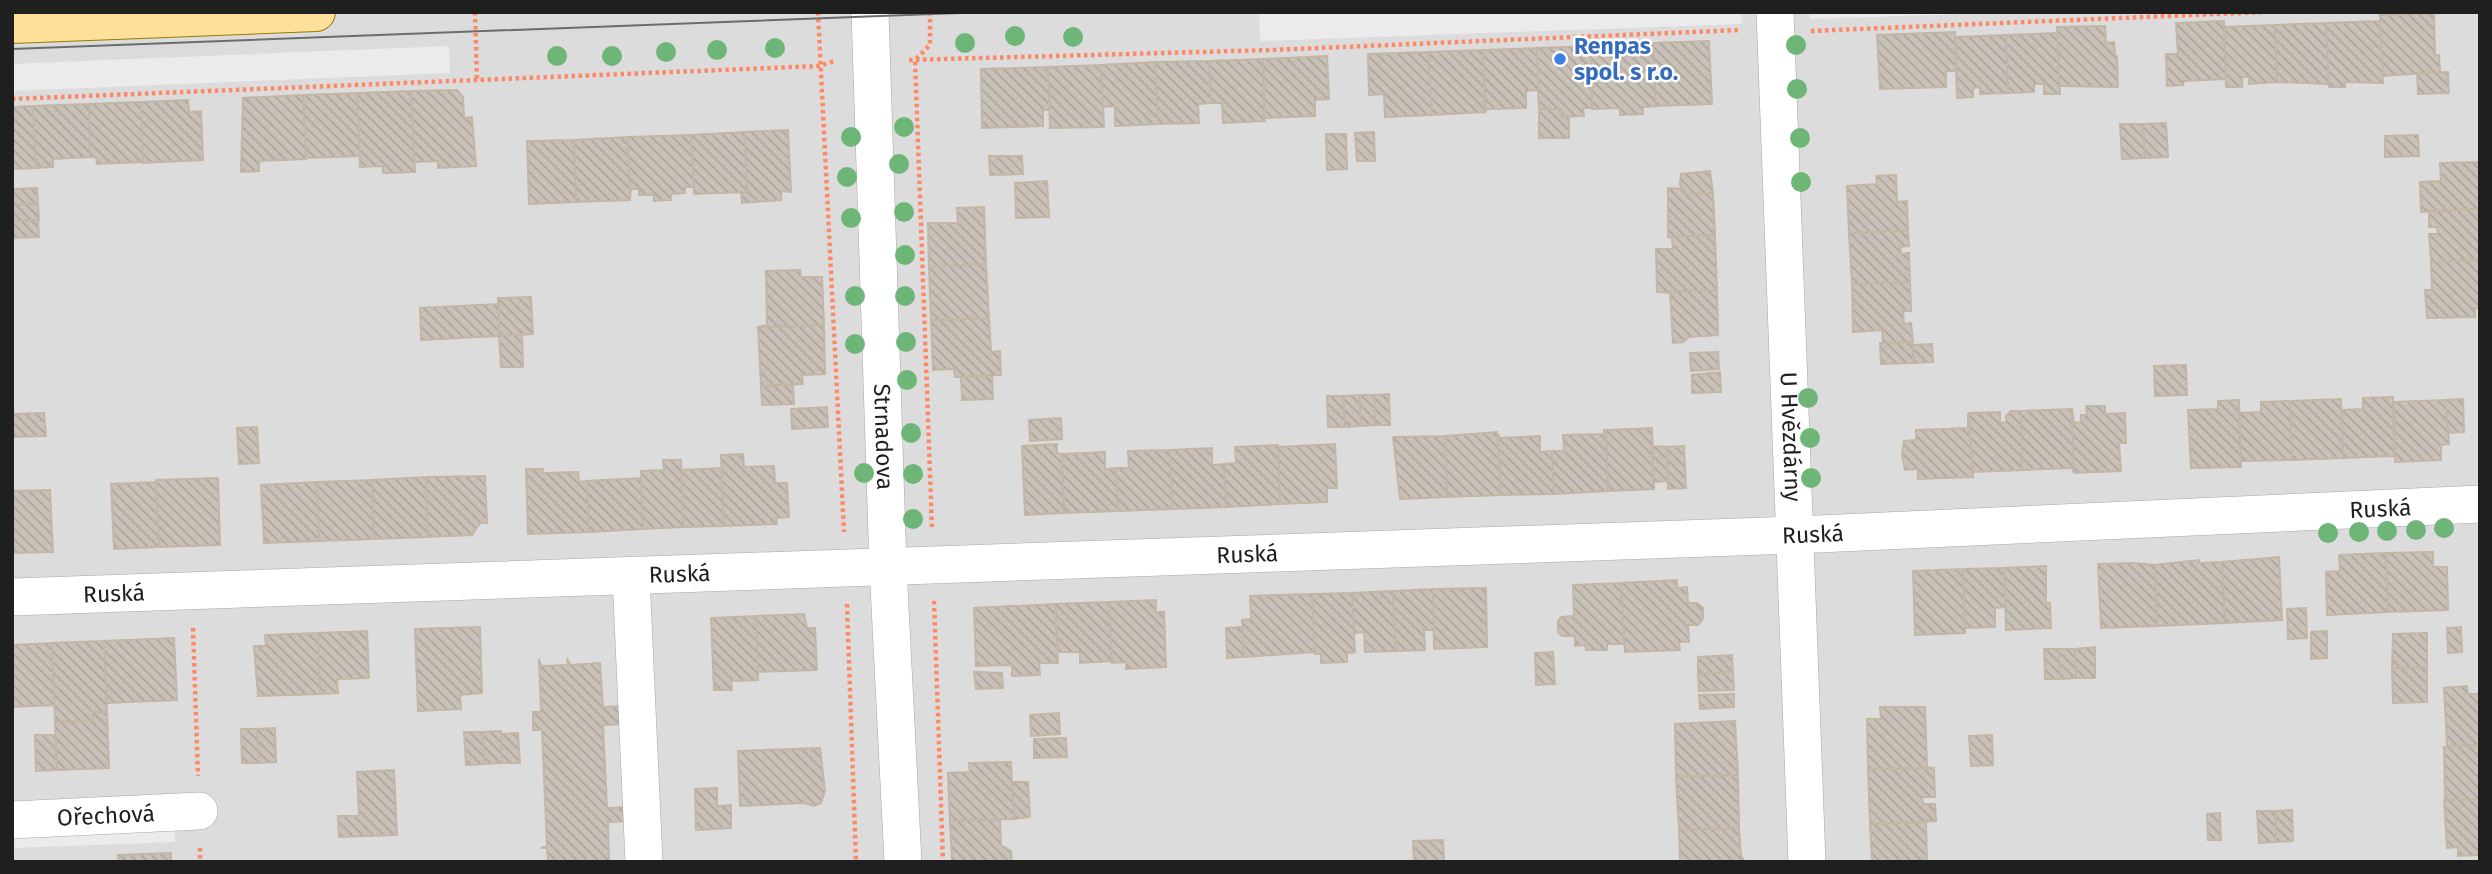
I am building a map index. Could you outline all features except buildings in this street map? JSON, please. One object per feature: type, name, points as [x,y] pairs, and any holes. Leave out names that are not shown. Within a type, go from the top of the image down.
[{"type":"main road","points":[[12,24],[316,12]]},
{"type":"street","name":"Strnadova","points":[[870,12],[888,567],[903,862]]},
{"type":"street","name":"U Hvězdárny","points":[[1790,22],[1796,535],[1807,862]]},
{"type":"street","name":"Ruská","points":[[12,597],[1796,535],[2480,503]]},
{"type":"street","points":[[631,577],[644,862]]},
{"type":"street","name":"Ořechová","points":[[12,820],[199,811]]},
{"type":"path","points":[[475,12],[477,80]]},
{"type":"path","points":[[818,12],[846,568],[856,862]]},
{"type":"path","points":[[930,12],[930,45],[915,60],[943,862]]},
{"type":"path","points":[[1790,22],[2265,12]]},
{"type":"path","points":[[192,592],[200,862]]},
{"type":"shaded area","points":[[12,12],[2480,12],[2480,862],[12,862]]},
{"type":"shaded area","points":[[1259,12],[1741,12],[1742,24],[1260,41]]},
{"type":"shaded area","points":[[1809,12],[2027,12],[1810,19]]},
{"type":"shaded area","points":[[449,46],[450,73],[12,91],[12,64]]},
{"type":"shaded area","points":[[174,819],[175,842],[12,848],[12,825]]},
{"type":"tram line","points":[[12,49],[986,12]]},
{"type":"place","name":"Renpas spol. s r.o.","points":[[1560,59]]}]
